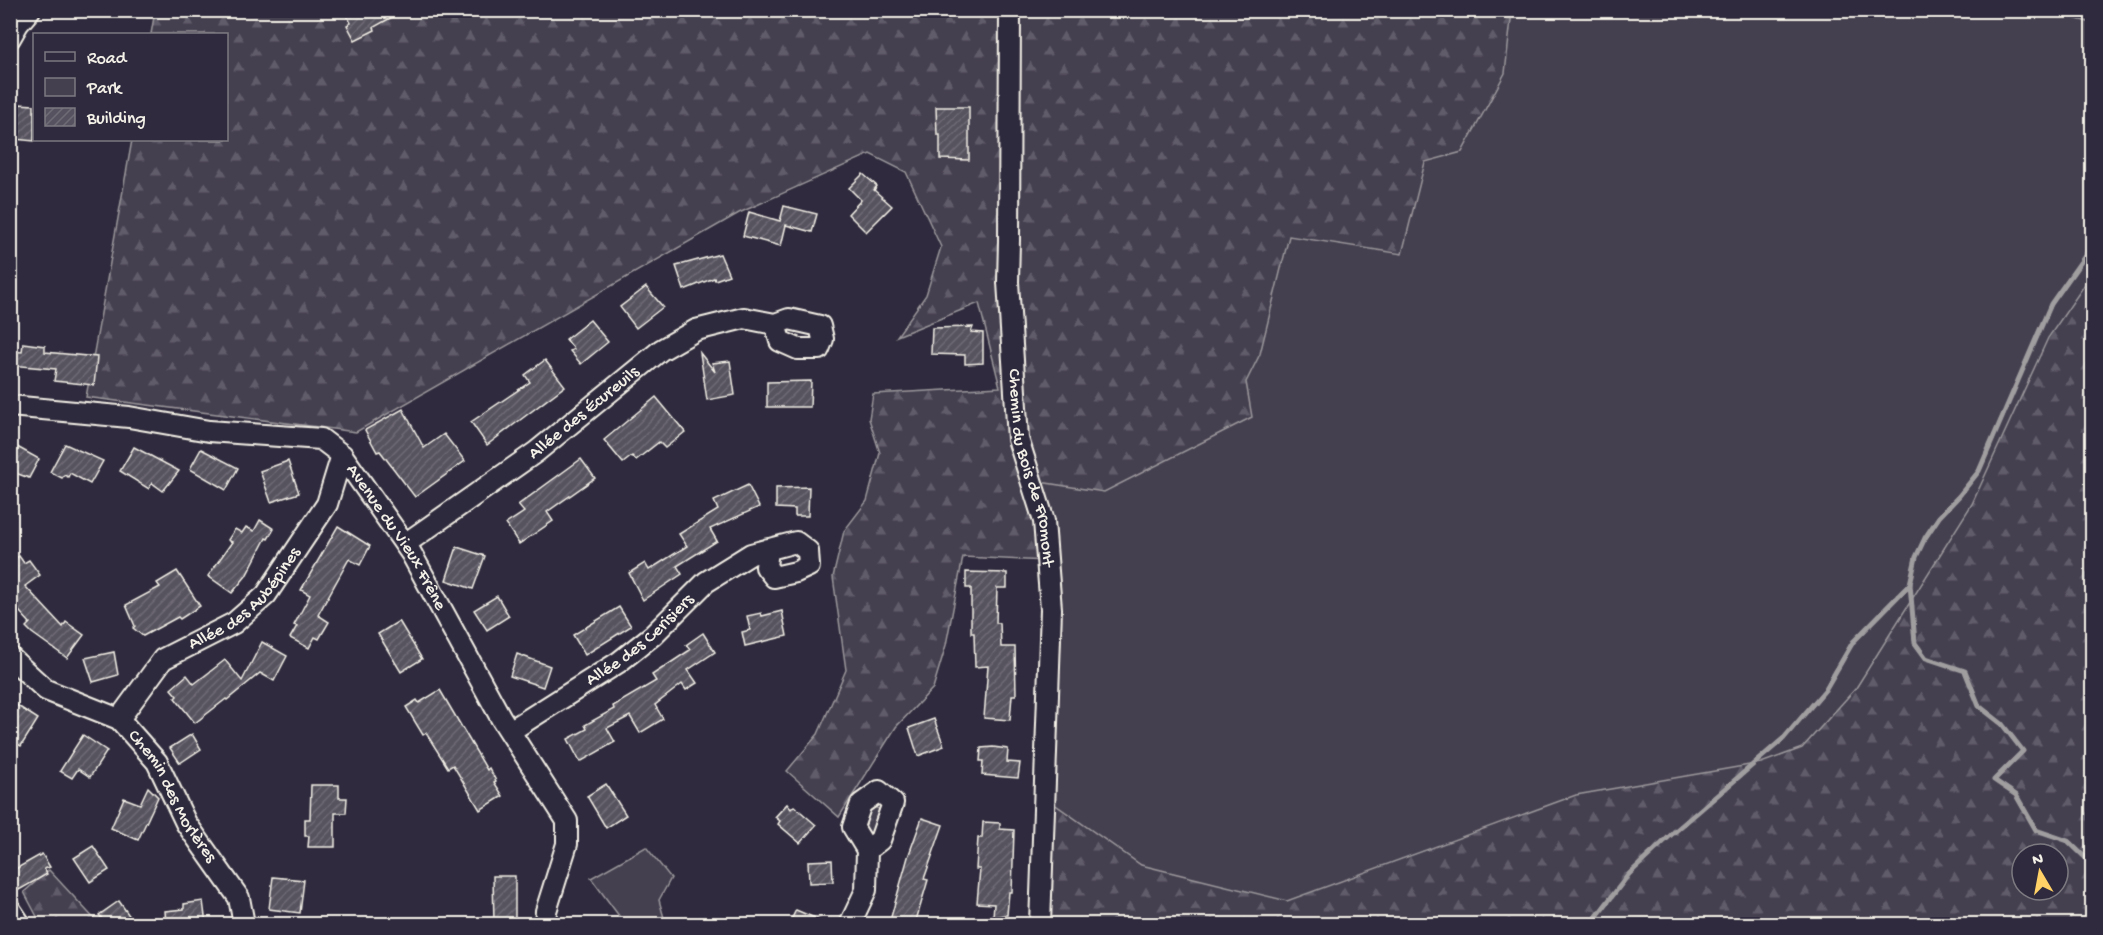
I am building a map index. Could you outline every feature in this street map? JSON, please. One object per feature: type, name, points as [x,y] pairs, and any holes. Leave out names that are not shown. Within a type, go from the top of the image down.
[{"type":"street","points":[[10,38],[30,10]]},
{"type":"street","name":"Chemin du Bois de Fromont","points":[[1010,10],[1008,282],[1018,439],[1044,521],[1051,609],[1040,924]]},
{"type":"street","name":"Allée des Écureuils","points":[[405,544],[536,452],[661,350],[696,330],[744,318],[775,324]]},
{"type":"street","name":"Avenue du Vieux Frêne","points":[[10,406],[129,417],[209,430],[321,439],[342,454],[405,544],[510,731],[567,821],[567,844],[546,911],[545,924]]},
{"type":"street","name":"Allée des Aubépines","points":[[119,719],[163,658],[234,623],[266,595],[327,504],[342,454]]},
{"type":"street","name":"Allée des Cerisiers","points":[[510,731],[619,662],[654,635],[706,582],[751,554],[768,549]]},
{"type":"street","name":"Chemin des Morlères","points":[[10,657],[46,690],[119,719],[157,762],[186,823],[239,898],[244,924]]},
{"type":"street","points":[[850,924],[866,891],[867,850]]},
{"type":"street","points":[[10,909],[21,924]]},
{"type":"green space","points":[[2043,10],[2092,23],[2092,274],[2048,338],[1972,504],[1856,688],[1802,748],[1761,763],[1576,795],[1287,901],[1141,865],[1053,803],[1056,734],[1033,481],[1104,492],[1252,417],[1246,382],[1260,354],[1289,236],[1402,254],[1425,162],[1462,152],[1505,73],[1512,11]]},
{"type":"green space","points":[[155,11],[2092,11],[2092,924],[1046,924],[1048,561],[963,557],[946,645],[933,688],[896,727],[839,817],[787,771],[818,734],[846,670],[833,577],[844,531],[867,501],[880,453],[869,419],[873,394],[1000,387],[979,303],[897,336],[926,295],[941,247],[906,172],[870,154],[739,213],[356,432],[86,397],[132,141],[228,141],[228,33],[151,33]]},
{"type":"green space","points":[[871,806],[879,809],[881,820],[873,835],[864,832],[863,828],[864,818]]},
{"type":"green space","points":[[646,847],[671,878],[659,900],[664,918],[655,924],[625,924],[591,878]]},
{"type":"green space","points":[[49,870],[99,924],[41,924],[24,892]]},
{"type":"building","points":[[344,10],[405,10],[355,40],[347,25],[351,23]]},
{"type":"building","points":[[18,104],[33,105],[33,141],[15,139]]},
{"type":"building","points":[[936,107],[969,107],[969,160],[940,159],[940,135],[937,135]]},
{"type":"building","points":[[863,174],[877,186],[874,190],[892,206],[866,232],[848,214],[861,200],[849,188]]},
{"type":"building","points":[[784,206],[817,214],[812,232],[786,225],[781,246],[743,236],[749,212],[780,221]]},
{"type":"building","points":[[720,254],[729,275],[715,280],[714,278],[684,290],[676,266]]},
{"type":"building","points":[[646,287],[663,307],[636,328],[620,307]]},
{"type":"building","points":[[590,320],[608,342],[581,364],[570,351],[574,349],[566,339]]},
{"type":"building","points":[[973,327],[971,332],[983,333],[983,363],[965,364],[965,355],[931,354],[932,328]]},
{"type":"building","points":[[23,343],[45,346],[45,352],[97,357],[94,385],[54,381],[56,369],[10,365],[10,351],[22,352]]},
{"type":"building","points":[[700,353],[715,372],[712,363],[730,361],[735,395],[707,400]]},
{"type":"building","points":[[545,360],[565,386],[487,445],[471,422],[530,382],[525,375]]},
{"type":"building","points":[[811,381],[810,407],[767,407],[767,382]]},
{"type":"building","points":[[656,397],[685,432],[665,448],[659,442],[636,460],[632,456],[623,463],[604,440]]},
{"type":"building","points":[[403,409],[424,448],[444,434],[465,461],[415,497],[380,451],[377,452],[365,430]]},
{"type":"building","points":[[10,443],[39,459],[29,478],[10,471]]},
{"type":"building","points":[[65,444],[103,461],[90,484],[70,473],[68,477],[64,475],[62,478],[50,472]]},
{"type":"building","points":[[134,447],[179,471],[163,491],[152,483],[149,489],[120,471]]},
{"type":"building","points":[[201,449],[238,468],[226,490],[190,469]]},
{"type":"building","points":[[581,459],[595,478],[547,512],[553,521],[519,544],[506,524],[524,512],[518,505]]},
{"type":"building","points":[[288,461],[299,493],[271,502],[260,471]]},
{"type":"building","points":[[748,485],[759,507],[710,529],[717,541],[677,566],[682,574],[643,600],[629,573],[645,563],[649,570],[687,546],[679,534],[718,510],[714,501]]},
{"type":"building","points":[[809,487],[808,516],[795,516],[795,509],[776,508],[776,488]]},
{"type":"building","points":[[260,520],[274,529],[268,539],[266,538],[246,576],[232,593],[208,576],[232,542],[228,540],[235,529],[242,533],[246,527],[254,531]]},
{"type":"building","points":[[338,526],[370,546],[360,565],[349,559],[318,615],[329,622],[319,639],[315,637],[309,648],[290,638],[297,626],[294,625],[310,595],[301,590]]},
{"type":"building","points":[[457,547],[485,556],[473,589],[446,580]]},
{"type":"building","points":[[19,556],[24,563],[29,560],[40,575],[25,586],[63,627],[66,622],[84,635],[67,658],[26,627],[30,623],[10,601],[10,562]]},
{"type":"building","points":[[177,571],[200,606],[180,619],[178,617],[143,636],[133,628],[135,626],[126,605],[160,587],[157,583]]},
{"type":"building","points":[[966,572],[1007,573],[1007,588],[997,588],[996,623],[1000,623],[1001,647],[1015,647],[1016,695],[1012,695],[1010,720],[984,718],[988,666],[975,667],[974,633],[971,633],[971,588],[966,588]]},
{"type":"building","points":[[497,596],[509,616],[487,630],[474,610]]},
{"type":"building","points":[[619,607],[631,626],[585,655],[573,635]]},
{"type":"building","points":[[782,611],[787,636],[745,646],[742,632],[750,630],[747,616],[761,613],[762,616]]},
{"type":"building","points":[[399,621],[422,659],[401,672],[378,634]]},
{"type":"building","points":[[703,633],[715,652],[688,670],[697,683],[686,690],[682,684],[655,705],[663,719],[640,733],[630,716],[607,728],[615,742],[580,762],[568,739],[587,729],[585,725],[614,709],[613,706],[656,681],[652,675],[690,650],[686,645]]},
{"type":"building","points":[[262,642],[287,656],[274,681],[260,673],[195,723],[175,698],[177,696],[171,689],[187,675],[194,684],[225,660],[242,681]]},
{"type":"building","points":[[114,652],[118,675],[93,682],[85,658]]},
{"type":"building","points":[[517,654],[550,666],[543,687],[510,676]]},
{"type":"building","points":[[440,690],[487,770],[489,768],[503,796],[480,810],[453,765],[448,768],[426,733],[423,735],[406,707],[417,700],[419,703]]},
{"type":"building","points":[[10,701],[38,719],[21,746],[10,740]]},
{"type":"building","points":[[934,719],[944,746],[918,756],[909,728]]},
{"type":"building","points":[[192,734],[201,749],[180,763],[170,748]]},
{"type":"building","points":[[83,735],[107,751],[90,777],[78,769],[72,778],[60,771]]},
{"type":"building","points":[[981,748],[1008,749],[1007,762],[1020,763],[1018,778],[982,775]]},
{"type":"building","points":[[606,784],[626,815],[606,828],[587,796]]},
{"type":"building","points":[[311,785],[339,785],[339,798],[347,798],[346,813],[335,813],[335,847],[308,847],[309,836],[305,836],[305,819],[310,819]]},
{"type":"building","points":[[148,787],[158,797],[138,840],[111,828],[124,798],[140,804]]},
{"type":"building","points":[[787,804],[791,809],[794,806],[816,825],[800,843],[778,824],[780,821],[775,817]]},
{"type":"building","points":[[922,818],[943,825],[924,879],[928,880],[915,924],[889,924],[908,857]]},
{"type":"building","points":[[983,822],[1000,823],[1000,829],[1014,830],[1012,892],[1009,892],[1007,915],[993,917],[994,904],[977,903],[980,869],[976,869],[978,838],[982,838]]},
{"type":"building","points":[[93,846],[109,870],[90,882],[74,858]]},
{"type":"building","points":[[42,854],[50,867],[44,869],[47,874],[19,890],[10,872]]},
{"type":"building","points":[[832,860],[833,882],[809,883],[808,861]]},
{"type":"building","points":[[493,876],[515,876],[515,924],[494,924]]},
{"type":"building","points":[[273,877],[304,880],[300,913],[269,909]]},
{"type":"building","points":[[119,901],[135,924],[106,924],[99,915]]},
{"type":"building","points":[[203,901],[206,924],[166,924],[165,911],[184,909],[184,904]]},
{"type":"building","points":[[796,910],[829,924],[789,924]]},
{"type":"waterway","points":[[1591,924],[1629,874],[1784,738],[1825,690],[1853,642],[1910,584],[1916,557],[1925,538],[1939,517],[1979,471],[2051,304],[2092,246]]},
{"type":"waterway","points":[[1910,584],[1915,643],[1926,658],[1965,671],[1979,706],[2002,724],[2023,751],[1994,780],[2016,795],[2036,830],[2068,841],[2092,864]]}]
